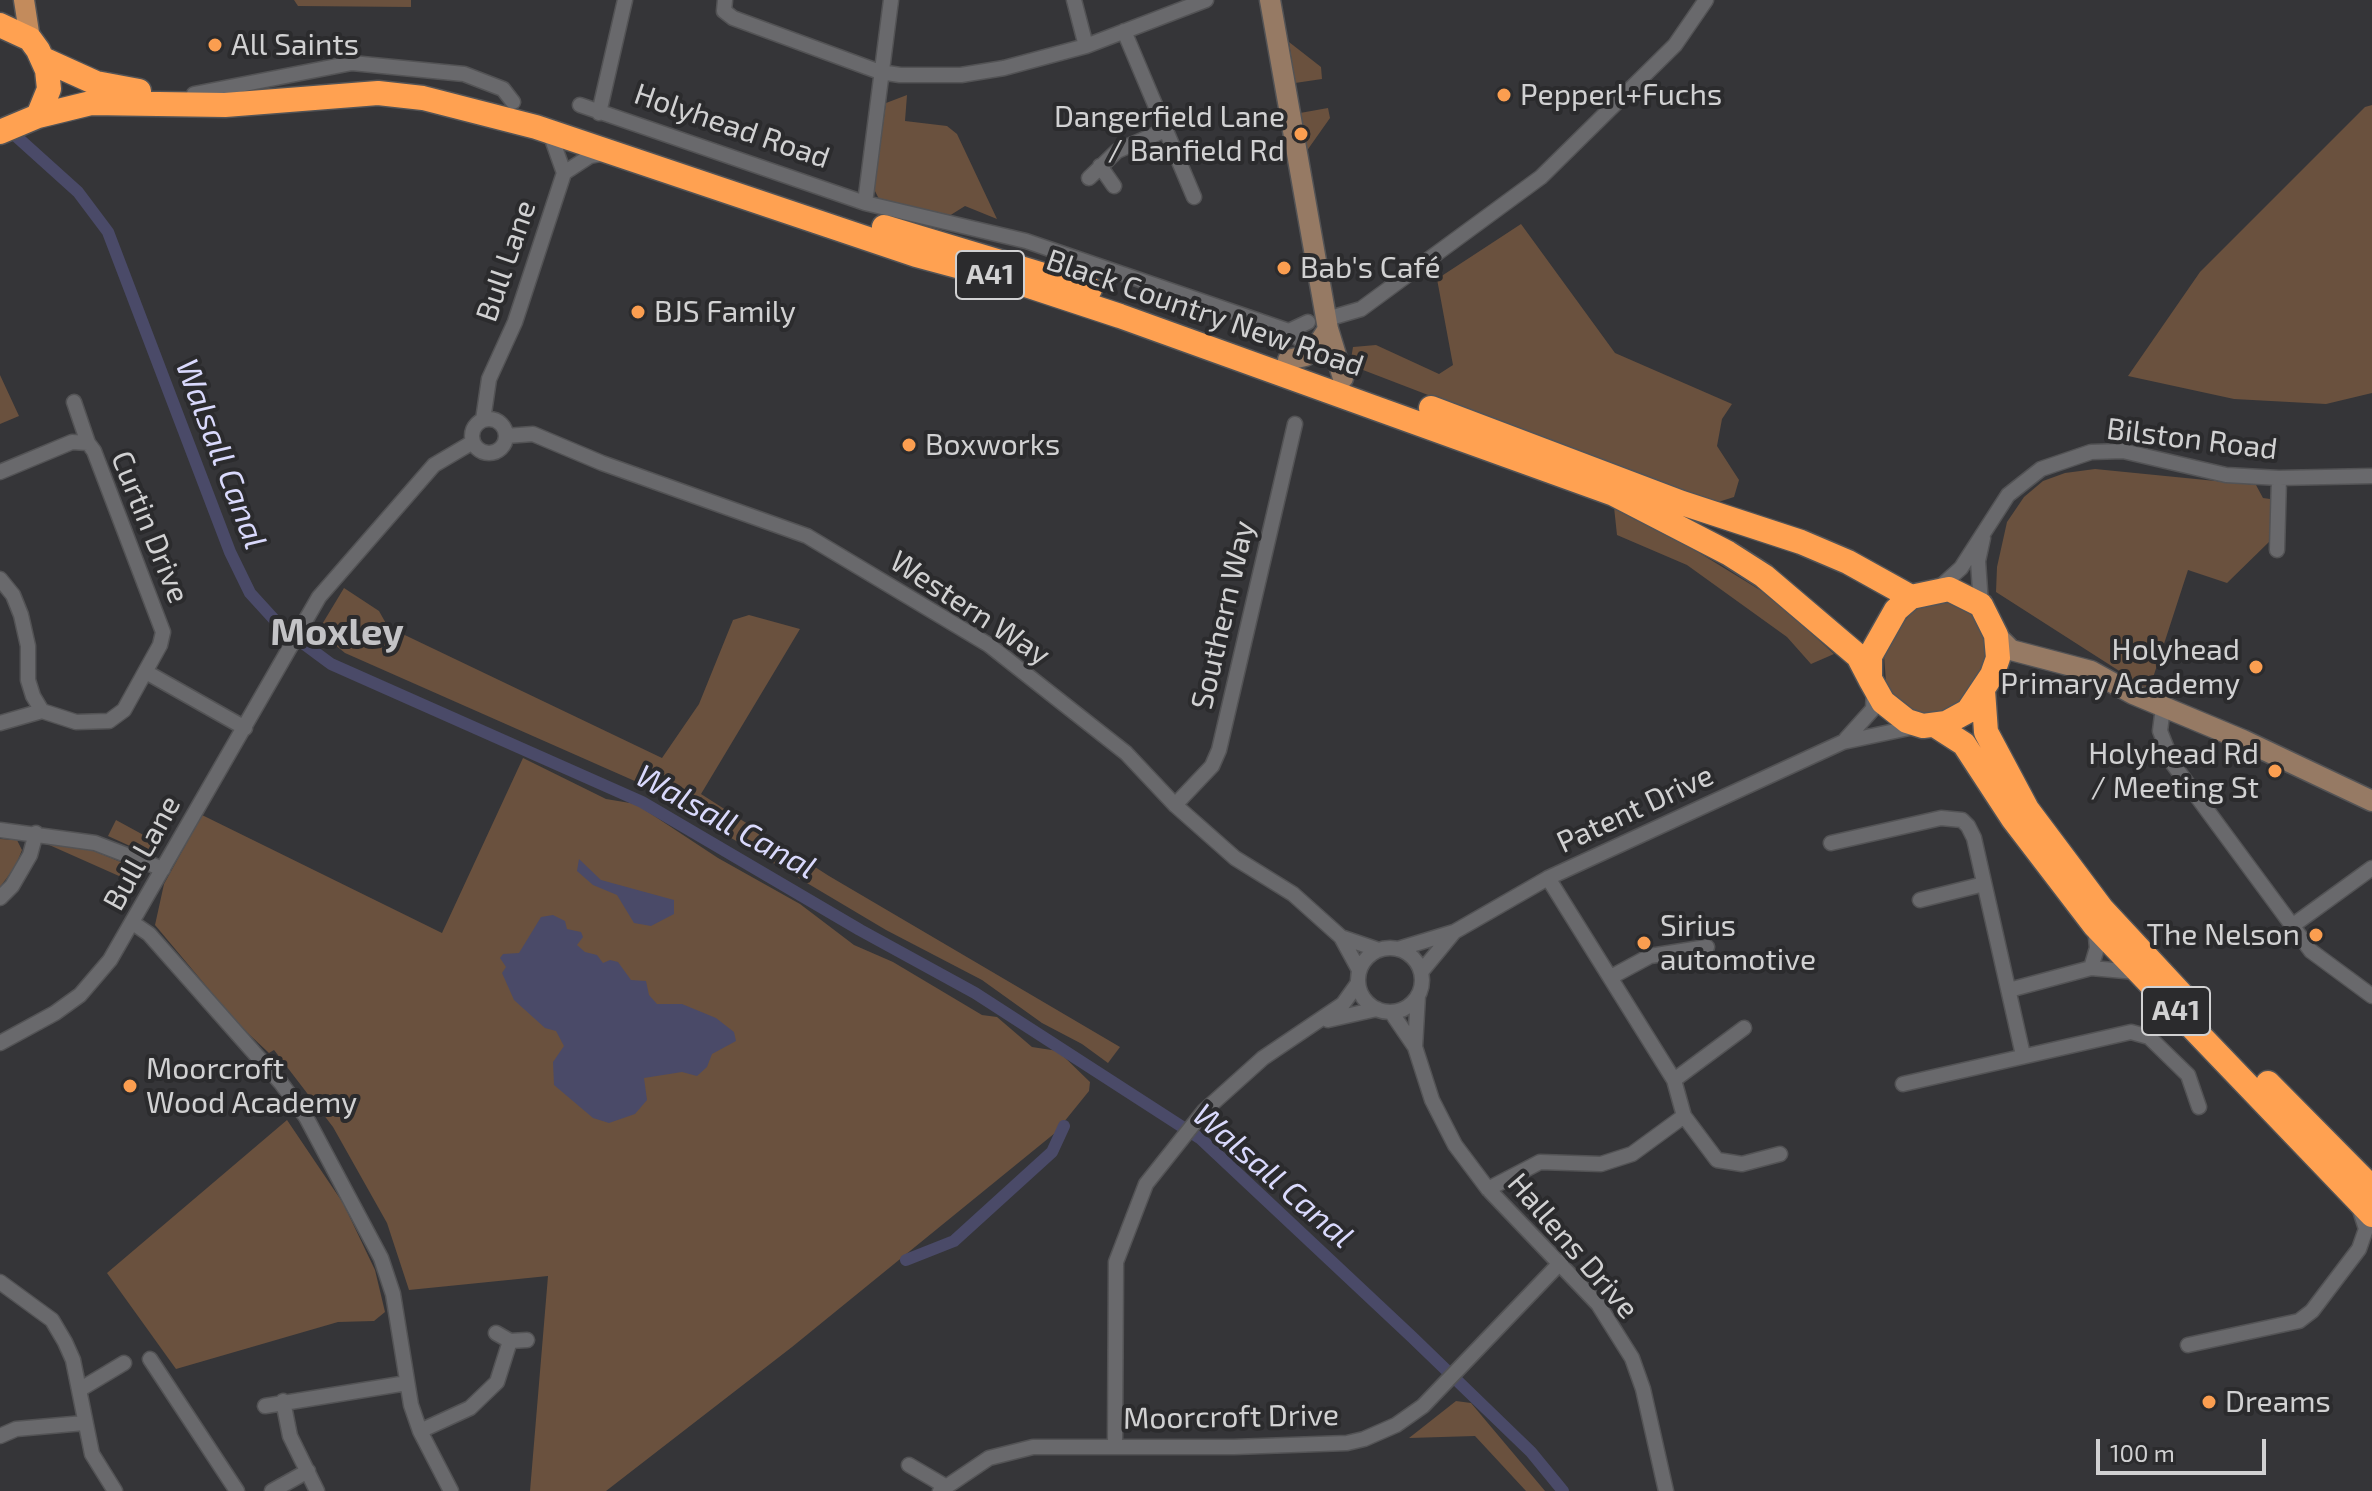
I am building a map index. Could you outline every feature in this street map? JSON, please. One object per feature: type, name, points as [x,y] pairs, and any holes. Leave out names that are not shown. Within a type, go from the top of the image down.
[{"type":"highway","name":"A41","points":[[0,25],[37,49]]},
{"type":"highway","name":"Black Country New Road","points":[[37,49],[96,83],[144,92],[194,94],[376,80],[424,83],[513,102],[711,165],[889,229],[1041,272],[1296,351],[1343,378],[1530,443],[1682,503],[1801,542],[1923,594]]},
{"type":"highway","points":[[33,120],[49,89],[37,49]]},
{"type":"highway","name":"Black Country New Road","points":[[33,120],[91,103],[225,105],[378,93],[438,101],[536,127],[916,255],[1020,283],[1120,316],[1614,494],[1728,553],[1764,576],[1858,656],[1872,684]]},
{"type":"highway","name":"A41","points":[[0,132],[33,120]]},
{"type":"highway","name":"A41","points":[[1923,594],[1949,589],[1981,605]]},
{"type":"highway","points":[[1872,684],[1874,645],[1896,610],[1923,594]]},
{"type":"highway","points":[[1981,605],[1996,635]]},
{"type":"highway","name":"A41","points":[[1996,635],[1998,658],[1988,683],[1986,732],[2027,809],[2069,867],[2125,935],[2361,1190],[2372,1215]]},
{"type":"highway","points":[[1929,726],[1968,711],[1988,683]]},
{"type":"highway","name":"A41","points":[[1872,684],[1895,713],[1964,744],[2053,875],[2095,926],[2136,972],[2361,1190]]},
{"type":"main road","points":[[24,0],[37,49]]},
{"type":"street","points":[[599,113],[625,0]]},
{"type":"street","points":[[725,0],[724,11],[733,18],[880,72],[900,75],[981,73],[1086,46],[1206,0]]},
{"type":"street","points":[[865,203],[891,0]]},
{"type":"street","points":[[1074,0],[1086,46]]},
{"type":"street","points":[[1270,0],[1321,323],[1343,378]]},
{"type":"street","points":[[1289,331],[1361,309],[1541,177],[1675,45],[1706,0]]},
{"type":"street","points":[[1124,31],[1194,197]]},
{"type":"street","name":"Holyhead Road","points":[[580,105],[865,203],[1026,241],[1289,331],[1296,351]]},
{"type":"street","points":[[536,127],[552,139],[564,173]]},
{"type":"street","points":[[1089,178],[1117,151],[1165,130]]},
{"type":"street","name":"Bull Lane","points":[[0,1043],[55,1013],[80,995],[110,960],[245,728],[286,649],[319,597],[434,465],[473,442],[472,432],[483,420],[489,379],[515,322],[564,173],[590,156],[614,151]]},
{"type":"street","points":[[1100,166],[1114,186]]},
{"type":"street","points":[[1296,351],[1305,356],[1315,349],[1321,323]]},
{"type":"street","points":[[74,402],[88,443]]},
{"type":"street","points":[[473,442],[481,451],[492,452],[502,447],[506,436],[499,421],[483,420]]},
{"type":"street","name":"Southern Way","points":[[1175,805],[1212,766],[1219,750],[1295,424]]},
{"type":"street","name":"Western Way","points":[[506,436],[533,434],[602,463],[807,536],[989,645],[1126,753],[1175,805],[1235,858],[1293,894],[1341,937],[1379,950]]},
{"type":"street","name":"Curtin Drive","points":[[0,472],[72,442],[88,443],[163,632],[146,672],[124,710],[109,721],[76,722],[42,711]]},
{"type":"street","name":"Bilston Road","points":[[1923,594],[1955,576],[2008,495],[2041,469],[2091,452],[2123,451],[2226,475],[2279,478],[2372,476]]},
{"type":"street","points":[[2277,550],[2279,478]]},
{"type":"street","name":"Bilston Road","points":[[1981,605],[1978,561],[1986,526]]},
{"type":"street","points":[[0,579],[13,595],[21,615],[28,646],[28,680],[42,711],[0,723]]},
{"type":"street","points":[[1996,635],[2011,650],[2056,661],[2088,679],[2133,694],[2243,740],[2372,801]]},
{"type":"street","points":[[1988,683],[2008,667],[2056,661]]},
{"type":"street","points":[[146,672],[245,728]]},
{"type":"street","name":"Patent Drive","points":[[1843,742],[1873,709],[1872,684]]},
{"type":"street","points":[[2163,707],[2160,731],[2173,764],[2311,951],[2372,996]]},
{"type":"street","name":"Patent Drive","points":[[1398,949],[1454,932],[1548,878],[1843,742],[1893,729],[1929,726]]},
{"type":"street","points":[[1831,843],[1952,817],[1968,826],[2023,1055]]},
{"type":"street","points":[[0,830],[95,843],[163,869]]},
{"type":"street","points":[[0,898],[12,886],[30,855],[36,833]]},
{"type":"street","points":[[2292,926],[2372,868]]},
{"type":"street","points":[[1548,878],[1674,1080],[1684,1116],[1717,1160],[1742,1164],[1780,1154]]},
{"type":"street","points":[[1920,900],[1984,884]]},
{"type":"street","points":[[133,923],[149,934],[281,1083],[306,1117],[381,1258],[393,1294],[407,1383],[420,1431],[451,1491]]},
{"type":"street","points":[[2091,968],[2097,948],[2095,926]]},
{"type":"street","name":"Patent Drive","points":[[1421,972],[1454,932]]},
{"type":"street","name":"Western Way","points":[[1341,937],[1358,977]]},
{"type":"street","points":[[1611,977],[1650,956],[1707,947]]},
{"type":"street","points":[[1115,1446],[1116,1262],[1146,1184],[1204,1111],[1263,1058],[1343,1004],[1366,959],[1379,950],[1398,949],[1408,953],[1421,972],[1418,995],[1402,1010],[1342,1015],[1313,1026]]},
{"type":"street","points":[[2009,990],[2091,968],[2136,972]]},
{"type":"street","points":[[1358,977],[1362,997],[1384,1011]]},
{"type":"street","name":"Hallens Drive","points":[[1418,995],[1415,1047],[1432,1100],[1455,1145],[1488,1189],[1598,1304],[1632,1358],[1643,1389],[1666,1491]]},
{"type":"street","name":"Hallens Drive","points":[[1384,1011],[1415,1047]]},
{"type":"street","points":[[1674,1080],[1744,1028]]},
{"type":"street","points":[[1903,1084],[2131,1032],[2141,1033],[2188,1075],[2199,1107]]},
{"type":"street","points":[[1488,1189],[1540,1162],[1601,1164],[1632,1154],[1684,1116]]},
{"type":"street","points":[[2188,1345],[2299,1321],[2312,1311],[2366,1246],[2361,1190]]},
{"type":"street","name":"Moorcroft Drive","points":[[942,1488],[978,1464],[1008,1451],[1046,1445],[1234,1447],[1347,1443],[1396,1425],[1435,1394],[1561,1262]]},
{"type":"street","points":[[0,1282],[52,1320],[73,1360],[92,1454],[115,1491]]},
{"type":"street","points":[[496,1333],[510,1341],[527,1340]]},
{"type":"street","points":[[420,1431],[470,1408],[493,1388],[501,1374],[510,1341]]},
{"type":"street","points":[[150,1359],[237,1491]]},
{"type":"street","points":[[79,1390],[124,1363]]},
{"type":"street","points":[[265,1406],[407,1383]]},
{"type":"street","points":[[283,1401],[290,1436],[317,1491]]},
{"type":"street","points":[[0,1436],[16,1429],[84,1423]]},
{"type":"street","points":[[909,1465],[942,1488]]},
{"type":"street","points":[[272,1491],[308,1471]]},
{"type":"shaded area","points":[[294,0],[411,0],[411,7],[298,6]]},
{"type":"shaded area","points":[[1289,42],[1321,67],[1322,79],[1295,83]]},
{"type":"shaded area","points":[[907,95],[905,121],[947,126],[957,134],[997,219],[965,206],[949,216],[894,206],[879,199],[874,189],[886,103]]},
{"type":"shaded area","points":[[2372,105],[2372,393],[2326,404],[2234,399],[2128,376],[2200,272],[2365,107]]},
{"type":"shaded area","points":[[1328,108],[1330,118],[1306,152],[1300,113]]},
{"type":"shaded area","points":[[1521,224],[1615,353],[1732,404],[1722,419],[1717,446],[1739,480],[1734,497],[1712,504],[1350,365],[1353,347],[1376,345],[1439,374],[1453,365],[1437,279]]},
{"type":"shaded area","points":[[0,375],[19,416],[0,424]]},
{"type":"shaded area","points":[[2095,469],[2256,485],[2263,498],[2270,499],[2270,541],[2227,583],[2188,570],[2149,690],[1996,592],[1997,567],[2007,522],[2024,497],[2043,481],[2065,473]]},
{"type":"shaded area","points":[[1614,507],[1657,527],[1773,598],[1834,654],[1811,664],[1787,637],[1687,565],[1617,535]]},
{"type":"shaded area","points":[[344,588],[379,611],[388,627],[662,758],[699,704],[733,620],[749,615],[800,629],[701,794],[829,876],[1120,1047],[1108,1063],[1082,1044],[1042,1023],[982,980],[886,930],[637,782],[345,653],[318,631]]},
{"type":"shaded area","points":[[1954,600],[1979,618],[1987,634],[1986,662],[1972,688],[1953,708],[1935,714],[1912,712],[1895,698],[1886,682],[1884,655],[1893,634],[1916,608]]},
{"type":"shaded area","points":[[523,758],[606,799],[636,804],[718,858],[800,904],[854,945],[893,962],[982,1015],[997,1017],[1032,1047],[1058,1051],[1090,1082],[1089,1091],[1055,1133],[792,1347],[606,1491],[530,1491],[548,1276],[409,1290],[387,1223],[333,1127],[274,1050],[269,1053],[238,1024],[155,925],[164,884],[202,815],[442,933]]},
{"type":"shaded area","points":[[116,820],[160,844],[152,856],[108,836]]},
{"type":"shaded area","points":[[0,839],[17,840],[22,850],[15,867],[0,887]]},
{"type":"shaded area","points":[[51,841],[84,847],[138,869],[142,877],[137,884],[47,844]]},
{"type":"shaded area","points":[[287,1120],[343,1203],[375,1270],[385,1312],[374,1321],[338,1322],[176,1369],[107,1273]]},
{"type":"shaded area","points":[[1456,1401],[1471,1403],[1545,1491],[1526,1491],[1475,1436],[1409,1438]]},
{"type":"water","points":[[579,859],[601,880],[674,900],[674,914],[651,926],[634,923],[617,895],[593,885],[577,871]]},
{"type":"water","points":[[553,915],[565,921],[567,929],[581,932],[583,937],[577,945],[585,952],[597,955],[603,963],[610,960],[618,962],[631,980],[646,981],[649,995],[657,1004],[682,1004],[716,1018],[734,1032],[736,1041],[712,1054],[707,1067],[697,1076],[682,1072],[644,1078],[647,1100],[635,1114],[609,1123],[593,1118],[554,1085],[553,1062],[564,1046],[556,1031],[545,1028],[514,1000],[502,973],[506,967],[500,958],[503,954],[519,953],[541,917]]},
{"type":"waterway","name":"Walsall Canal","points":[[7,128],[78,192],[108,232],[230,552],[250,593],[281,627],[331,664],[642,802],[860,930],[975,993],[1201,1139],[1531,1452],[1563,1491]]},
{"type":"waterway","points":[[906,1260],[954,1241],[1052,1152],[1064,1126]]},
{"type":"place","name":"All Saints","points":[[215,45]]},
{"type":"place","name":"Pepperl+Fuchs","points":[[1504,95]]},
{"type":"place","name":"Dangerfield Lane / Banfield Rd","points":[[1301,134]]},
{"type":"place","name":"Bab's Café","points":[[1284,268]]},
{"type":"place","name":"BJS Family","points":[[638,312]]},
{"type":"place","name":"Boxworks","points":[[909,445]]},
{"type":"place","name":"Holyhead Primary Academy","points":[[2256,667]]},
{"type":"place","name":"Holyhead Rd / Meeting St","points":[[2275,771]]},
{"type":"place","name":"The Nelson","points":[[2316,935]]},
{"type":"place","name":"Sirius automotive","points":[[1644,943]]},
{"type":"place","name":"Moorcroft Wood Academy","points":[[130,1086]]},
{"type":"place","name":"Dreams","points":[[2209,1402]]},
{"type":"district","name":"Moxley","points":[[337,632]]}]
